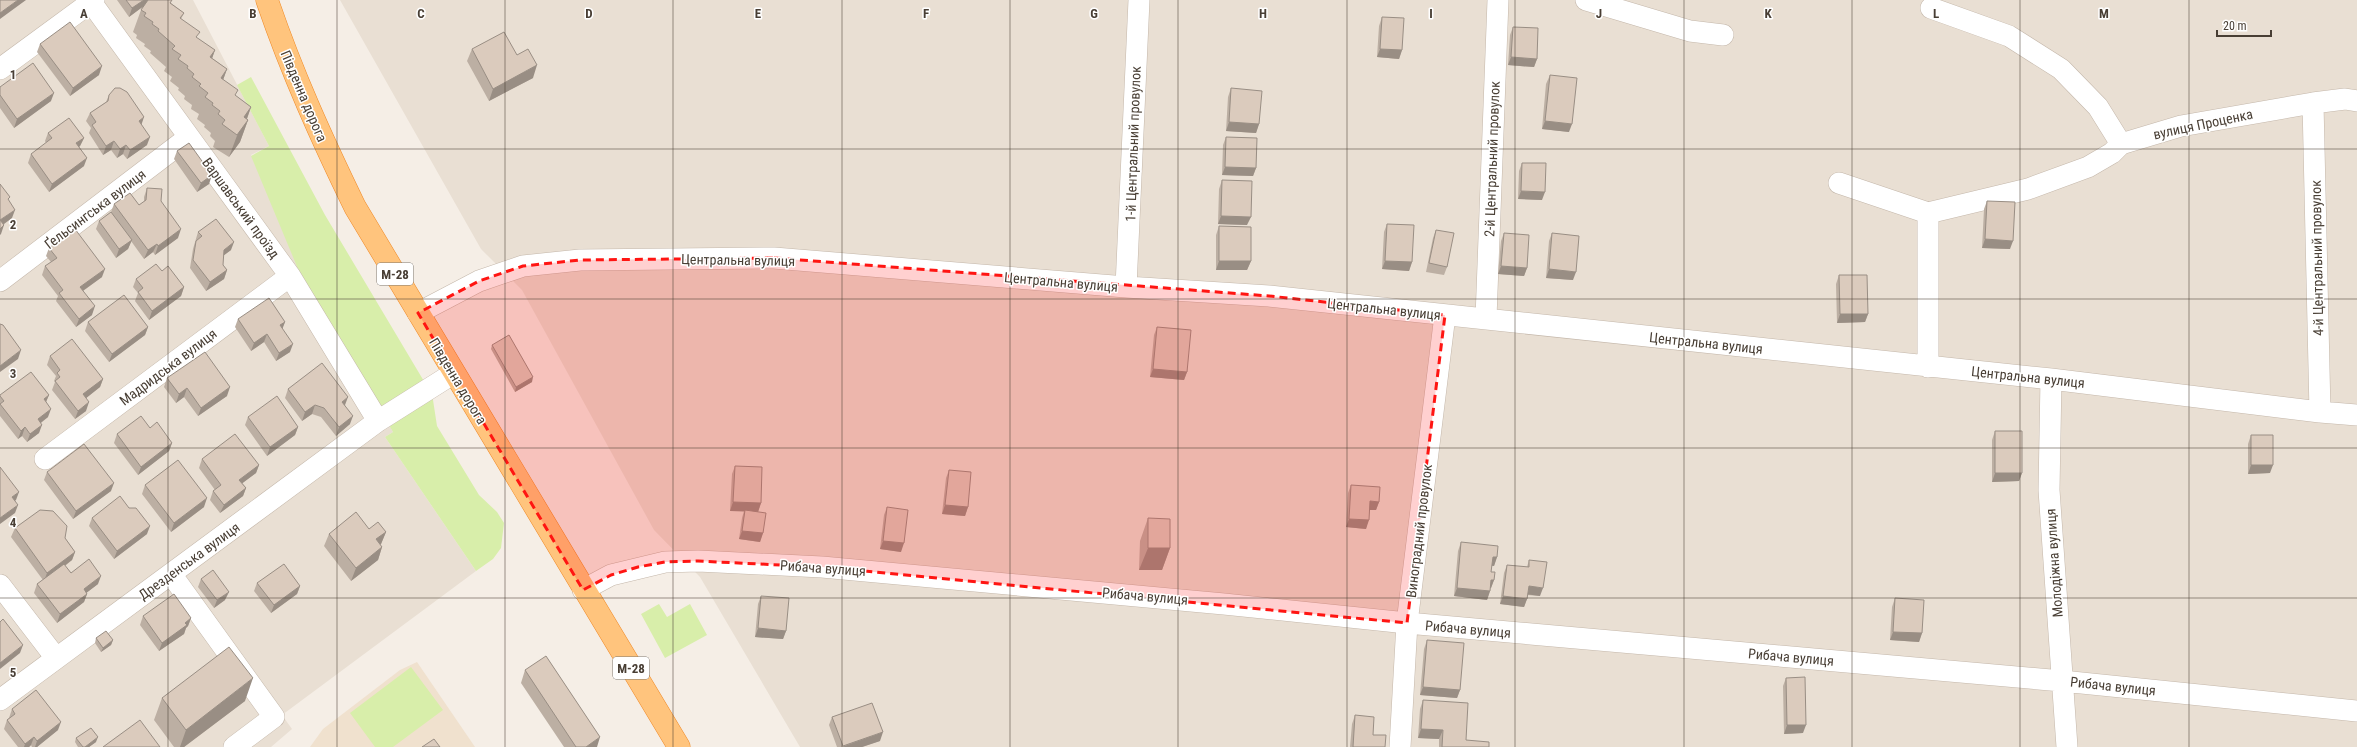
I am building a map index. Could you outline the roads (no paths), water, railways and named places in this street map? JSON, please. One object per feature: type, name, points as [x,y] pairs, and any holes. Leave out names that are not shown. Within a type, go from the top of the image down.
[{"type":"highway","name":"Південна дорога","points":[[267,0],[286,54],[314,122],[355,207],[583,590],[679,747]]},
{"type":"street","name":"1-й Центральний провулок","points":[[1126,287],[1139,0]]},
{"type":"street","name":"2-й Центральний провулок","points":[[1486,318],[1498,0]]},
{"type":"street","points":[[1586,0],[1690,31],[1724,34]]},
{"type":"street","points":[[0,69],[92,1]]},
{"type":"street","name":"Варшавський проїзд","points":[[92,1],[189,138],[290,276],[378,421]]},
{"type":"street","points":[[1839,183],[1928,213],[2034,186],[2088,167],[2112,153],[2121,144],[2098,107],[2061,69],[2009,36],[1931,8]]},
{"type":"street","name":"вулиця Проценка","points":[[2121,144],[2181,126],[2314,103],[2345,99],[2357,101]]},
{"type":"street","name":"4-й Центральний провулок","points":[[2314,103],[2320,412]]},
{"type":"street","name":"Ґельсингська вулиця","points":[[0,281],[189,138]]},
{"type":"street","points":[[1928,213],[1928,367]]},
{"type":"street","name":"Центральна вулиця","points":[[418,312],[479,281],[523,266],[580,260],[774,258],[1126,287],[1269,296],[2051,379],[2320,412],[2357,415]]},
{"type":"street","name":"Мадридська вулиця","points":[[45,459],[290,276]]},
{"type":"street","name":"Виноградний провулок","points":[[1400,747],[1407,623],[1445,315]]},
{"type":"street","name":"Дрезденська вулиця","points":[[0,700],[378,421],[454,373]]},
{"type":"street","name":"Молодіжна вулиця","points":[[2051,379],[2049,490],[2067,747]]},
{"type":"street","name":"Рибача вулиця","points":[[583,590],[611,575],[638,567],[666,562],[698,561],[822,567],[1216,603],[1407,623],[2062,681],[2357,711]]},
{"type":"street","points":[[171,574],[274,717],[234,747]]},
{"type":"street","points":[[0,584],[56,658]]}]
